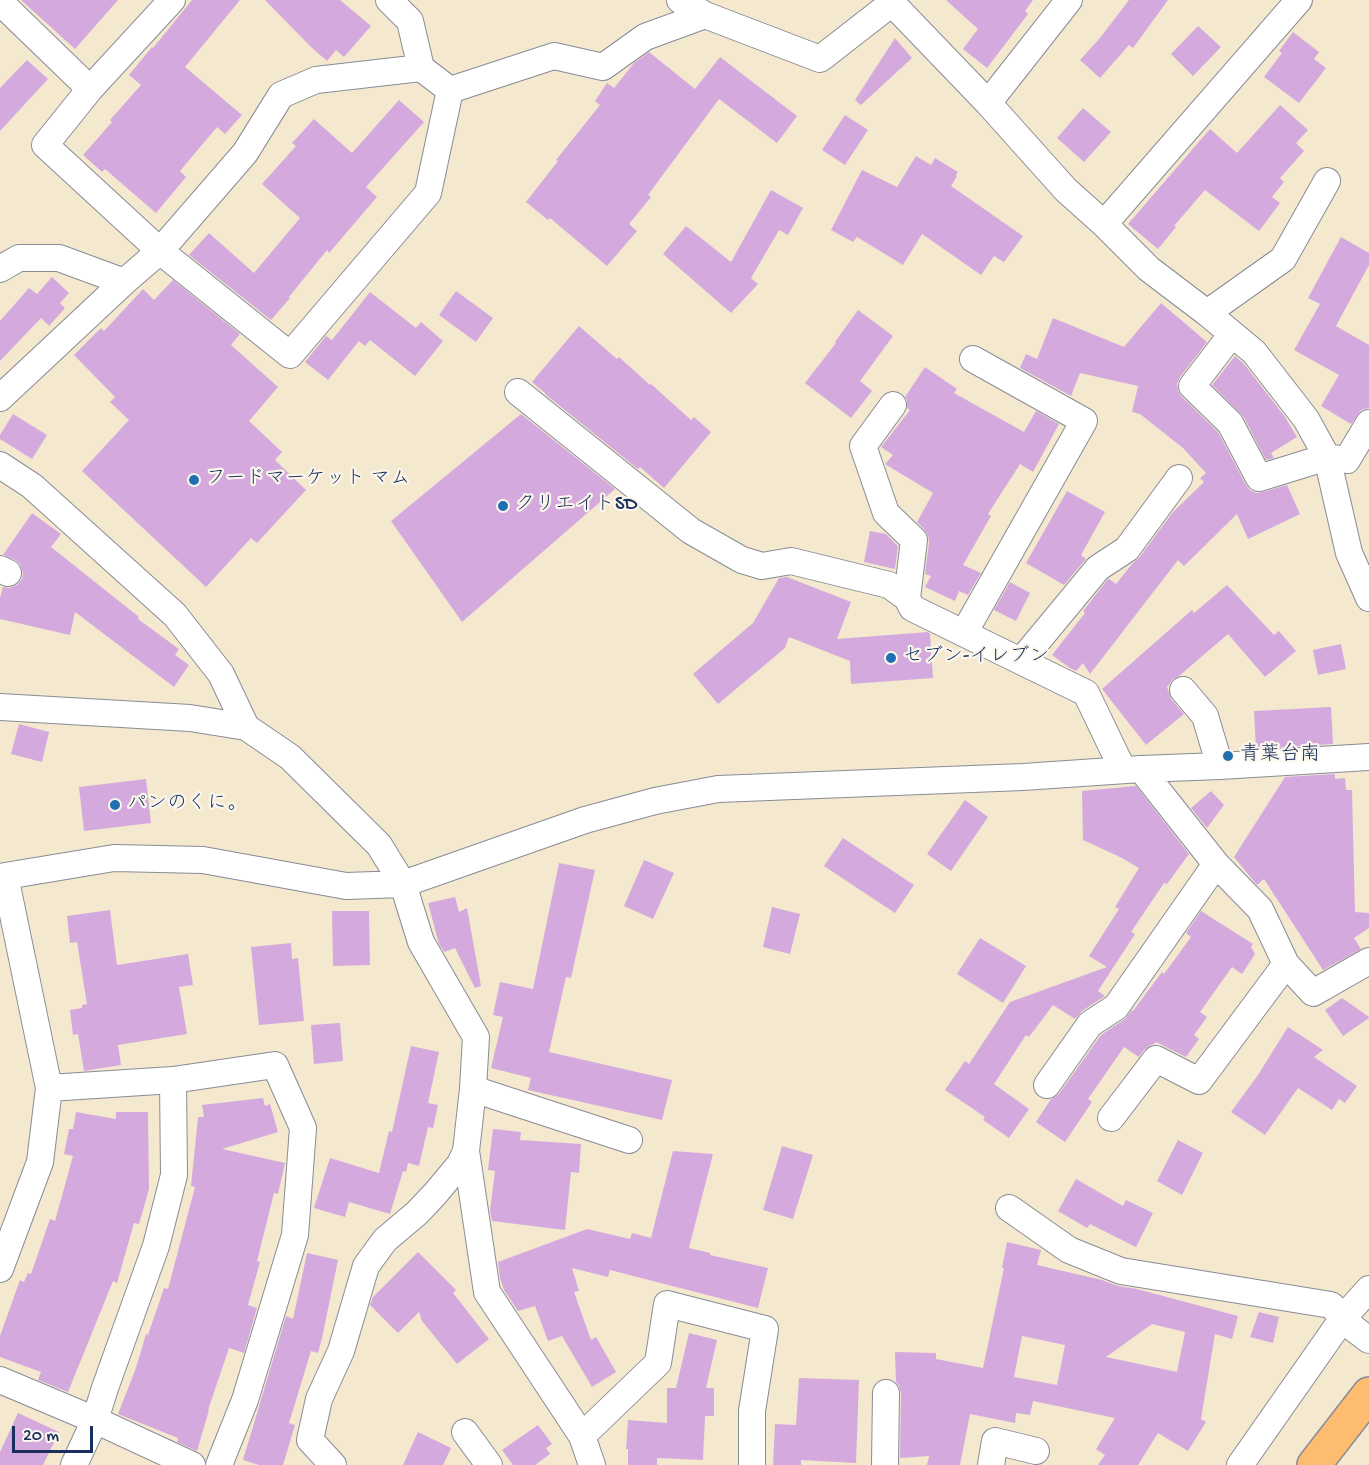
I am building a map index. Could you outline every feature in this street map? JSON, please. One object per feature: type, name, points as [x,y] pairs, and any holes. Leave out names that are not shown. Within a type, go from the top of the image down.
[{"type":"highway","points":[[1314,1465],[1369,1394]]},
{"type":"street","points":[[172,0],[90,89],[45,145],[160,251],[290,355],[428,194],[450,90]]},
{"type":"street","points":[[389,0],[410,21],[421,68],[450,90]]},
{"type":"street","points":[[680,0],[705,15],[820,59],[890,2],[988,103],[1066,190],[1149,268],[1254,352],[1306,419],[1327,457],[1349,553],[1369,598]]},
{"type":"street","points":[[988,103],[1069,0]]},
{"type":"street","points":[[1104,224],[1299,0]]},
{"type":"street","points":[[0,2],[90,89]]},
{"type":"street","points":[[450,90],[554,56],[603,67],[645,37],[705,15]]},
{"type":"street","points":[[0,398],[160,251],[245,153],[281,95],[316,80],[421,68]]},
{"type":"street","points":[[1207,313],[1283,259],[1327,182]]},
{"type":"street","points":[[0,269],[19,258],[59,258],[124,282]]},
{"type":"street","points":[[1232,334],[1192,386],[1230,423],[1259,478],[1327,457],[1347,460],[1369,423]]},
{"type":"street","points":[[964,633],[1084,421],[973,358]]},
{"type":"street","points":[[518,392],[691,531],[742,560],[762,566],[791,561],[889,585],[907,598],[912,609],[1086,693],[1132,770],[1216,864],[1260,909],[1286,964],[1313,993],[1369,961]]},
{"type":"street","points":[[893,405],[863,446],[886,513],[914,540],[907,598]]},
{"type":"street","points":[[0,465],[32,486],[175,615],[221,674],[246,727]]},
{"type":"street","points":[[1021,661],[1098,568],[1127,549],[1179,478]]},
{"type":"street","points":[[1183,690],[1205,716],[1220,766]]},
{"type":"street","points":[[0,707],[190,718],[246,727],[290,758],[379,845],[403,884],[421,942],[476,1037],[466,1151],[487,1292],[582,1436],[592,1465]]},
{"type":"street","points":[[0,1269],[40,1162],[50,1088],[2,876],[114,858],[203,860],[346,886],[403,884],[585,820],[655,801],[718,789],[1023,777],[1369,757]]},
{"type":"street","points":[[1047,1085],[1089,1024],[1116,1007],[1216,864]]},
{"type":"street","points":[[1111,1118],[1156,1059],[1199,1081],[1286,964]]},
{"type":"street","points":[[50,1088],[173,1080],[275,1065],[303,1128],[295,1235],[244,1400],[219,1465]]},
{"type":"street","points":[[74,1465],[95,1420],[156,1246],[174,1174],[173,1080]]},
{"type":"street","points":[[473,1089],[629,1140]]},
{"type":"street","points":[[333,1465],[310,1440],[319,1399],[341,1350],[366,1266],[385,1239],[417,1214],[435,1194],[460,1164],[466,1151]]},
{"type":"street","points":[[1009,1208],[1069,1251],[1121,1271],[1331,1305],[1355,1329]]},
{"type":"street","points":[[1240,1465],[1355,1329],[1369,1289]]},
{"type":"street","points":[[582,1436],[658,1363],[667,1304],[765,1329],[752,1411],[752,1465]]},
{"type":"street","points":[[0,1380],[95,1420],[192,1465]]},
{"type":"street","points":[[885,1465],[886,1393]]},
{"type":"street","points":[[465,1432],[489,1465]]},
{"type":"street","points":[[991,1465],[995,1441],[1036,1450]]},
{"type":"building","points":[[21,0],[118,0],[75,49]]},
{"type":"building","points":[[192,0],[240,0],[185,67],[242,115],[225,134],[217,127],[180,171],[186,177],[156,213],[105,169],[102,172],[83,155],[141,85],[129,75]]},
{"type":"building","points":[[265,0],[340,0],[371,26],[344,57],[336,50],[327,61]]},
{"type":"building","points":[[946,0],[1033,0],[1025,11],[1028,14],[987,68],[963,49],[978,29]]},
{"type":"building","points":[[1129,0],[1168,0],[1133,48],[1129,45],[1100,78],[1080,60]]},
{"type":"building","points":[[1198,26],[1221,47],[1193,76],[1171,54]]},
{"type":"building","points":[[1293,32],[1319,52],[1314,59],[1326,68],[1299,103],[1264,77],[1282,53],[1279,51]]},
{"type":"building","points":[[895,38],[912,58],[861,105],[855,100]]},
{"type":"building","points":[[649,52],[695,89],[720,57],[797,116],[777,143],[719,99],[648,195],[651,197],[629,224],[637,231],[607,266],[550,218],[548,220],[526,202],[600,105],[595,101],[607,83],[614,88],[634,63]]},
{"type":"building","points":[[27,60],[48,79],[0,131],[0,88]]},
{"type":"building","points":[[399,100],[424,122],[366,187],[377,197],[329,253],[327,250],[271,320],[189,255],[209,233],[254,273],[300,218],[262,184],[296,146],[292,143],[314,119],[352,153]]},
{"type":"building","points":[[1280,105],[1308,130],[1296,143],[1304,151],[1280,178],[1284,182],[1272,197],[1280,203],[1259,231],[1205,190],[1174,226],[1176,227],[1158,249],[1128,224],[1210,129],[1237,153]]},
{"type":"building","points":[[1083,108],[1111,132],[1084,162],[1057,138]]},
{"type":"building","points":[[845,115],[868,130],[845,165],[822,150]]},
{"type":"building","points":[[916,156],[931,165],[935,158],[958,172],[951,186],[1023,236],[1004,262],[994,256],[981,275],[922,234],[903,265],[857,237],[853,242],[831,230],[862,170],[897,187]]},
{"type":"building","points":[[771,190],[803,208],[788,235],[779,230],[751,278],[758,284],[731,313],[663,254],[686,226],[731,262]]},
{"type":"building","points":[[1341,237],[1369,253],[1369,265],[1336,326],[1369,345],[1369,408],[1361,410],[1351,424],[1321,406],[1339,375],[1294,350],[1320,304],[1308,298]]},
{"type":"building","points":[[52,277],[69,293],[60,303],[65,308],[49,326],[41,318],[0,361],[0,321],[29,288],[37,294]]},
{"type":"building","name":"フードマーケット マム","points":[[173,280],[240,334],[231,345],[278,387],[249,421],[282,452],[275,460],[306,490],[257,543],[251,538],[206,587],[82,471],[129,420],[110,402],[115,397],[74,355],[101,328],[104,331],[143,289],[154,300]]},
{"type":"building","points":[[456,291],[493,318],[476,342],[439,315]]},
{"type":"building","points":[[370,292],[416,328],[421,322],[443,341],[415,376],[370,340],[365,346],[359,341],[328,380],[305,362],[326,336],[332,340]]},
{"type":"building","points":[[1161,303],[1207,342],[1180,377],[1177,384],[1181,396],[1218,432],[1250,490],[1256,493],[1287,485],[1300,514],[1248,539],[1237,514],[1184,566],[1178,560],[1090,674],[1083,663],[1076,671],[1052,655],[1108,579],[1116,584],[1139,558],[1173,512],[1204,482],[1200,478],[1206,473],[1183,448],[1140,414],[1132,412],[1138,386],[1080,373],[1071,396],[1020,368],[1026,354],[1037,359],[1053,318],[1124,347]]},
{"type":"building","points":[[858,310],[893,336],[860,381],[872,391],[851,418],[805,383]]},
{"type":"building","points":[[579,326],[617,359],[619,357],[691,420],[694,417],[711,432],[664,488],[532,382]]},
{"type":"building","points":[[1235,356],[1244,364],[1285,417],[1297,437],[1271,453],[1274,458],[1266,460],[1243,416],[1212,385]]},
{"type":"building","points":[[925,367],[957,389],[954,393],[1024,432],[1036,411],[1059,424],[1033,472],[1020,464],[988,514],[991,516],[963,565],[981,573],[968,595],[959,591],[955,601],[925,587],[931,576],[925,574],[929,542],[928,535],[917,522],[933,493],[885,464],[893,455],[881,447],[910,410],[907,408],[905,397]]},
{"type":"building","points":[[13,414],[47,435],[32,459],[0,439],[0,435]]},
{"type":"building","name":"クリエイトSD","points":[[521,414],[615,489],[462,622],[391,521]]},
{"type":"building","points":[[1067,491],[1105,512],[1081,555],[1086,559],[1064,585],[1026,563]]},
{"type":"building","points":[[32,513],[61,534],[51,547],[139,617],[138,619],[179,649],[175,655],[189,665],[174,687],[75,612],[70,635],[0,619],[0,598],[3,587],[9,588],[17,585],[23,573],[20,564],[3,555]]},
{"type":"building","points":[[870,531],[886,534],[898,546],[895,569],[864,562]]},
{"type":"building","points":[[787,577],[851,602],[837,639],[928,632],[933,678],[851,684],[850,661],[789,637],[785,648],[718,704],[693,674],[753,623],[779,578]]},
{"type":"building","points":[[1010,582],[1030,593],[1016,621],[994,610]]},
{"type":"building","points":[[1227,585],[1274,635],[1279,631],[1296,651],[1265,677],[1228,634],[1173,679],[1167,687],[1171,699],[1184,714],[1146,745],[1102,689],[1192,610],[1194,613]]},
{"type":"building","points":[[1341,644],[1346,669],[1318,675],[1313,650]]},
{"type":"building","points":[[1331,707],[1333,744],[1256,749],[1254,711]]},
{"type":"building","points":[[19,724],[49,732],[42,762],[11,754]]},
{"type":"building","points":[[1335,774],[1335,779],[1345,778],[1346,790],[1352,790],[1355,912],[1369,913],[1369,928],[1354,938],[1361,949],[1323,970],[1264,879],[1257,885],[1234,857],[1285,777]]},
{"type":"building","name":"パンのくに。","points":[[146,779],[151,823],[84,831],[79,787]]},
{"type":"building","points":[[1136,786],[1189,854],[1167,884],[1164,883],[1131,932],[1135,934],[1098,991],[1105,996],[1082,1011],[1075,1019],[1053,1005],[1029,1037],[1026,1035],[994,1084],[1029,1109],[1009,1138],[983,1120],[985,1117],[945,1090],[965,1061],[969,1064],[1010,1002],[1107,967],[1089,956],[1119,909],[1115,907],[1139,868],[1083,840],[1082,791]]},
{"type":"building","points":[[1211,791],[1224,805],[1207,828],[1191,808]]},
{"type":"building","points":[[965,800],[988,817],[951,871],[927,854]]},
{"type":"building","points":[[843,838],[914,885],[895,913],[824,866]]},
{"type":"building","points":[[644,860],[674,873],[653,919],[624,906]]},
{"type":"building","points":[[559,863],[595,870],[571,978],[566,977],[549,1052],[672,1080],[662,1120],[528,1090],[531,1078],[491,1068],[503,1017],[493,1015],[500,982],[533,989]]},
{"type":"building","points":[[455,897],[459,912],[467,908],[481,986],[475,988],[455,948],[444,952],[439,944],[428,903]]},
{"type":"building","points":[[772,907],[800,914],[790,954],[763,947]]},
{"type":"building","points":[[110,910],[117,965],[188,954],[193,985],[179,987],[187,1034],[118,1045],[121,1065],[84,1071],[78,1034],[73,1035],[70,1010],[82,1008],[82,1005],[87,1004],[77,942],[70,943],[67,916]]},
{"type":"building","points":[[332,911],[369,911],[370,965],[333,966]]},
{"type":"building","points":[[1201,911],[1253,944],[1251,947],[1255,954],[1242,974],[1232,967],[1200,1012],[1207,1017],[1194,1035],[1199,1039],[1186,1057],[1156,1042],[1144,1050],[1139,1057],[1124,1047],[1088,1099],[1092,1102],[1065,1142],[1036,1122],[1101,1035],[1125,1019],[1162,972],[1164,974],[1191,937],[1186,933]]},
{"type":"building","points":[[980,938],[1026,966],[1003,1003],[957,974]]},
{"type":"building","points":[[291,943],[292,959],[298,958],[304,1021],[259,1025],[251,947]]},
{"type":"building","points":[[1342,998],[1369,1017],[1343,1036],[1325,1010]]},
{"type":"building","points":[[340,1023],[343,1061],[314,1064],[311,1025]]},
{"type":"building","points":[[1288,1027],[1323,1050],[1314,1057],[1357,1086],[1345,1103],[1339,1099],[1332,1110],[1298,1088],[1265,1135],[1231,1112],[1258,1075]]},
{"type":"building","points":[[411,1046],[439,1052],[428,1103],[438,1105],[433,1128],[428,1127],[419,1166],[408,1163],[406,1172],[403,1171],[390,1214],[349,1202],[345,1217],[314,1208],[330,1158],[379,1173],[389,1131],[392,1132]]},
{"type":"building","points":[[263,1098],[265,1106],[270,1104],[278,1132],[222,1149],[285,1163],[278,1194],[274,1193],[257,1261],[260,1262],[248,1305],[257,1308],[244,1353],[229,1348],[197,1451],[177,1442],[178,1438],[118,1414],[164,1288],[168,1289],[195,1187],[191,1186],[198,1117],[204,1117],[202,1105]]},
{"type":"building","points":[[76,1112],[116,1119],[116,1112],[148,1112],[149,1189],[139,1224],[134,1223],[117,1283],[113,1281],[68,1392],[38,1380],[41,1372],[0,1357],[0,1336],[20,1280],[24,1282],[28,1273],[31,1274],[50,1219],[55,1221],[73,1156],[64,1154],[69,1129],[73,1129]]},
{"type":"building","points":[[493,1129],[521,1132],[520,1140],[581,1144],[579,1173],[571,1172],[565,1230],[492,1221],[490,1211],[495,1171],[488,1170]]},
{"type":"building","points":[[1178,1140],[1203,1153],[1182,1195],[1157,1181]]},
{"type":"building","points":[[782,1146],[813,1155],[793,1219],[763,1210]]},
{"type":"building","points":[[673,1151],[713,1154],[689,1248],[768,1268],[758,1308],[610,1270],[608,1277],[572,1268],[579,1291],[574,1292],[591,1340],[596,1337],[616,1372],[592,1387],[562,1336],[548,1341],[535,1306],[518,1311],[504,1290],[498,1262],[587,1229],[630,1239],[632,1233],[651,1238]]},
{"type":"building","points":[[1076,1179],[1123,1206],[1126,1200],[1153,1213],[1136,1247],[1090,1224],[1087,1228],[1058,1211]]},
{"type":"building","points":[[1007,1242],[1041,1250],[1037,1265],[1238,1316],[1232,1339],[1215,1334],[1201,1419],[1206,1422],[1188,1451],[1158,1433],[1138,1465],[1098,1465],[1105,1455],[1096,1449],[1115,1418],[1033,1401],[1030,1415],[1016,1413],[1015,1423],[970,1414],[960,1465],[927,1465],[929,1456],[900,1458],[901,1393],[896,1382],[895,1352],[936,1353],[936,1359],[983,1368],[1004,1268],[1002,1268]],"holes":[[[1152,1324],[1185,1332],[1177,1372],[1106,1357]],[[1022,1336],[1065,1345],[1057,1385],[1014,1377]]]},
{"type":"building","points":[[418,1252],[456,1290],[453,1293],[489,1339],[457,1364],[422,1321],[419,1312],[398,1333],[370,1305],[373,1297]]},
{"type":"building","points":[[307,1253],[338,1260],[322,1338],[318,1353],[311,1351],[289,1423],[295,1425],[283,1465],[259,1465],[243,1460],[286,1316],[293,1319]]},
{"type":"building","points":[[1259,1312],[1279,1317],[1273,1343],[1250,1337]]},
{"type":"building","points":[[689,1333],[717,1340],[706,1388],[714,1388],[714,1416],[705,1416],[703,1460],[657,1458],[657,1465],[628,1465],[628,1449],[626,1449],[628,1420],[667,1423],[667,1388],[676,1388]]},
{"type":"building","points":[[799,1378],[859,1380],[856,1463],[801,1460],[801,1465],[773,1465],[775,1424],[796,1425]]},
{"type":"building","points":[[18,1413],[59,1432],[43,1465],[0,1465],[0,1452]]},
{"type":"building","points":[[538,1425],[552,1444],[546,1448],[550,1454],[535,1465],[513,1465],[502,1450]]},
{"type":"building","points":[[418,1432],[451,1448],[443,1465],[403,1465]]},
{"type":"place","name":"フードマーケット マム","points":[[194,480]]},
{"type":"place","name":"クリエイトSD","points":[[503,506]]},
{"type":"place","name":"セブン-イレブン","points":[[891,658]]},
{"type":"place","name":"青葉台南","points":[[1228,756]]},
{"type":"place","name":"パンのくに。","points":[[115,805]]}]
